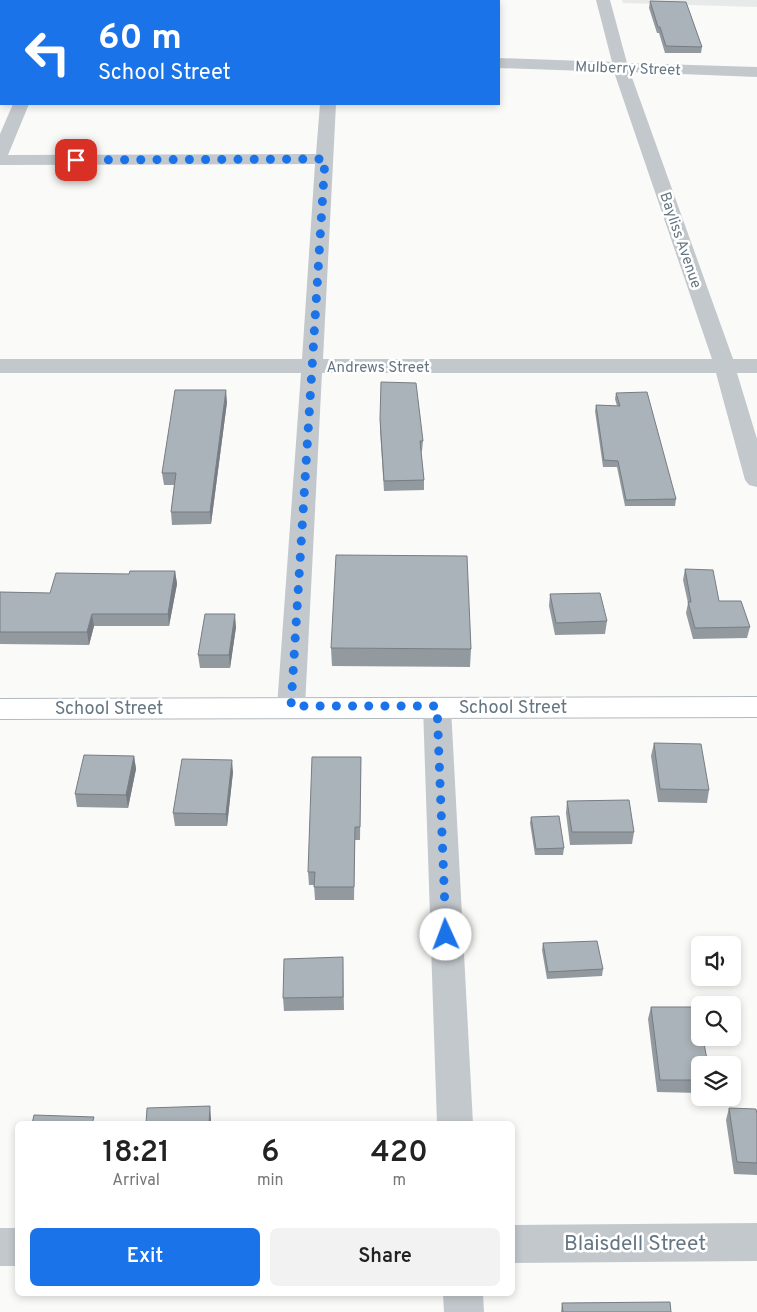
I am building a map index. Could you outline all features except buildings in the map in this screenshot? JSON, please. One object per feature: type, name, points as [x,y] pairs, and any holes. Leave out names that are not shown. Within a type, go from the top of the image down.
[{"type":"main road","name":"School Street","points":[[0,708],[757,706]]},
{"type":"street","name":"Bayliss Avenue","points":[[603,0],[621,68],[725,366],[757,480]]},
{"type":"street","name":"Mulberry Street","points":[[500,63],[757,72]]},
{"type":"street","points":[[0,154],[21,105]]},
{"type":"street","points":[[291,706],[328,105]]},
{"type":"street","points":[[0,160],[325,159]]},
{"type":"street","name":"Andrews Street","points":[[0,366],[757,366]]},
{"type":"street","points":[[437,706],[455,1121]]},
{"type":"street","name":"Blaisdell Street","points":[[515,1244],[757,1242]]},
{"type":"street","points":[[0,1247],[15,1247]]},
{"type":"street","points":[[463,1296],[464,1312]]},
{"type":"shaded area","points":[[622,0],[757,0],[757,7],[623,3]]},
{"type":"route","points":[[76,160],[325,159],[291,706],[437,706],[446,935]]}]
